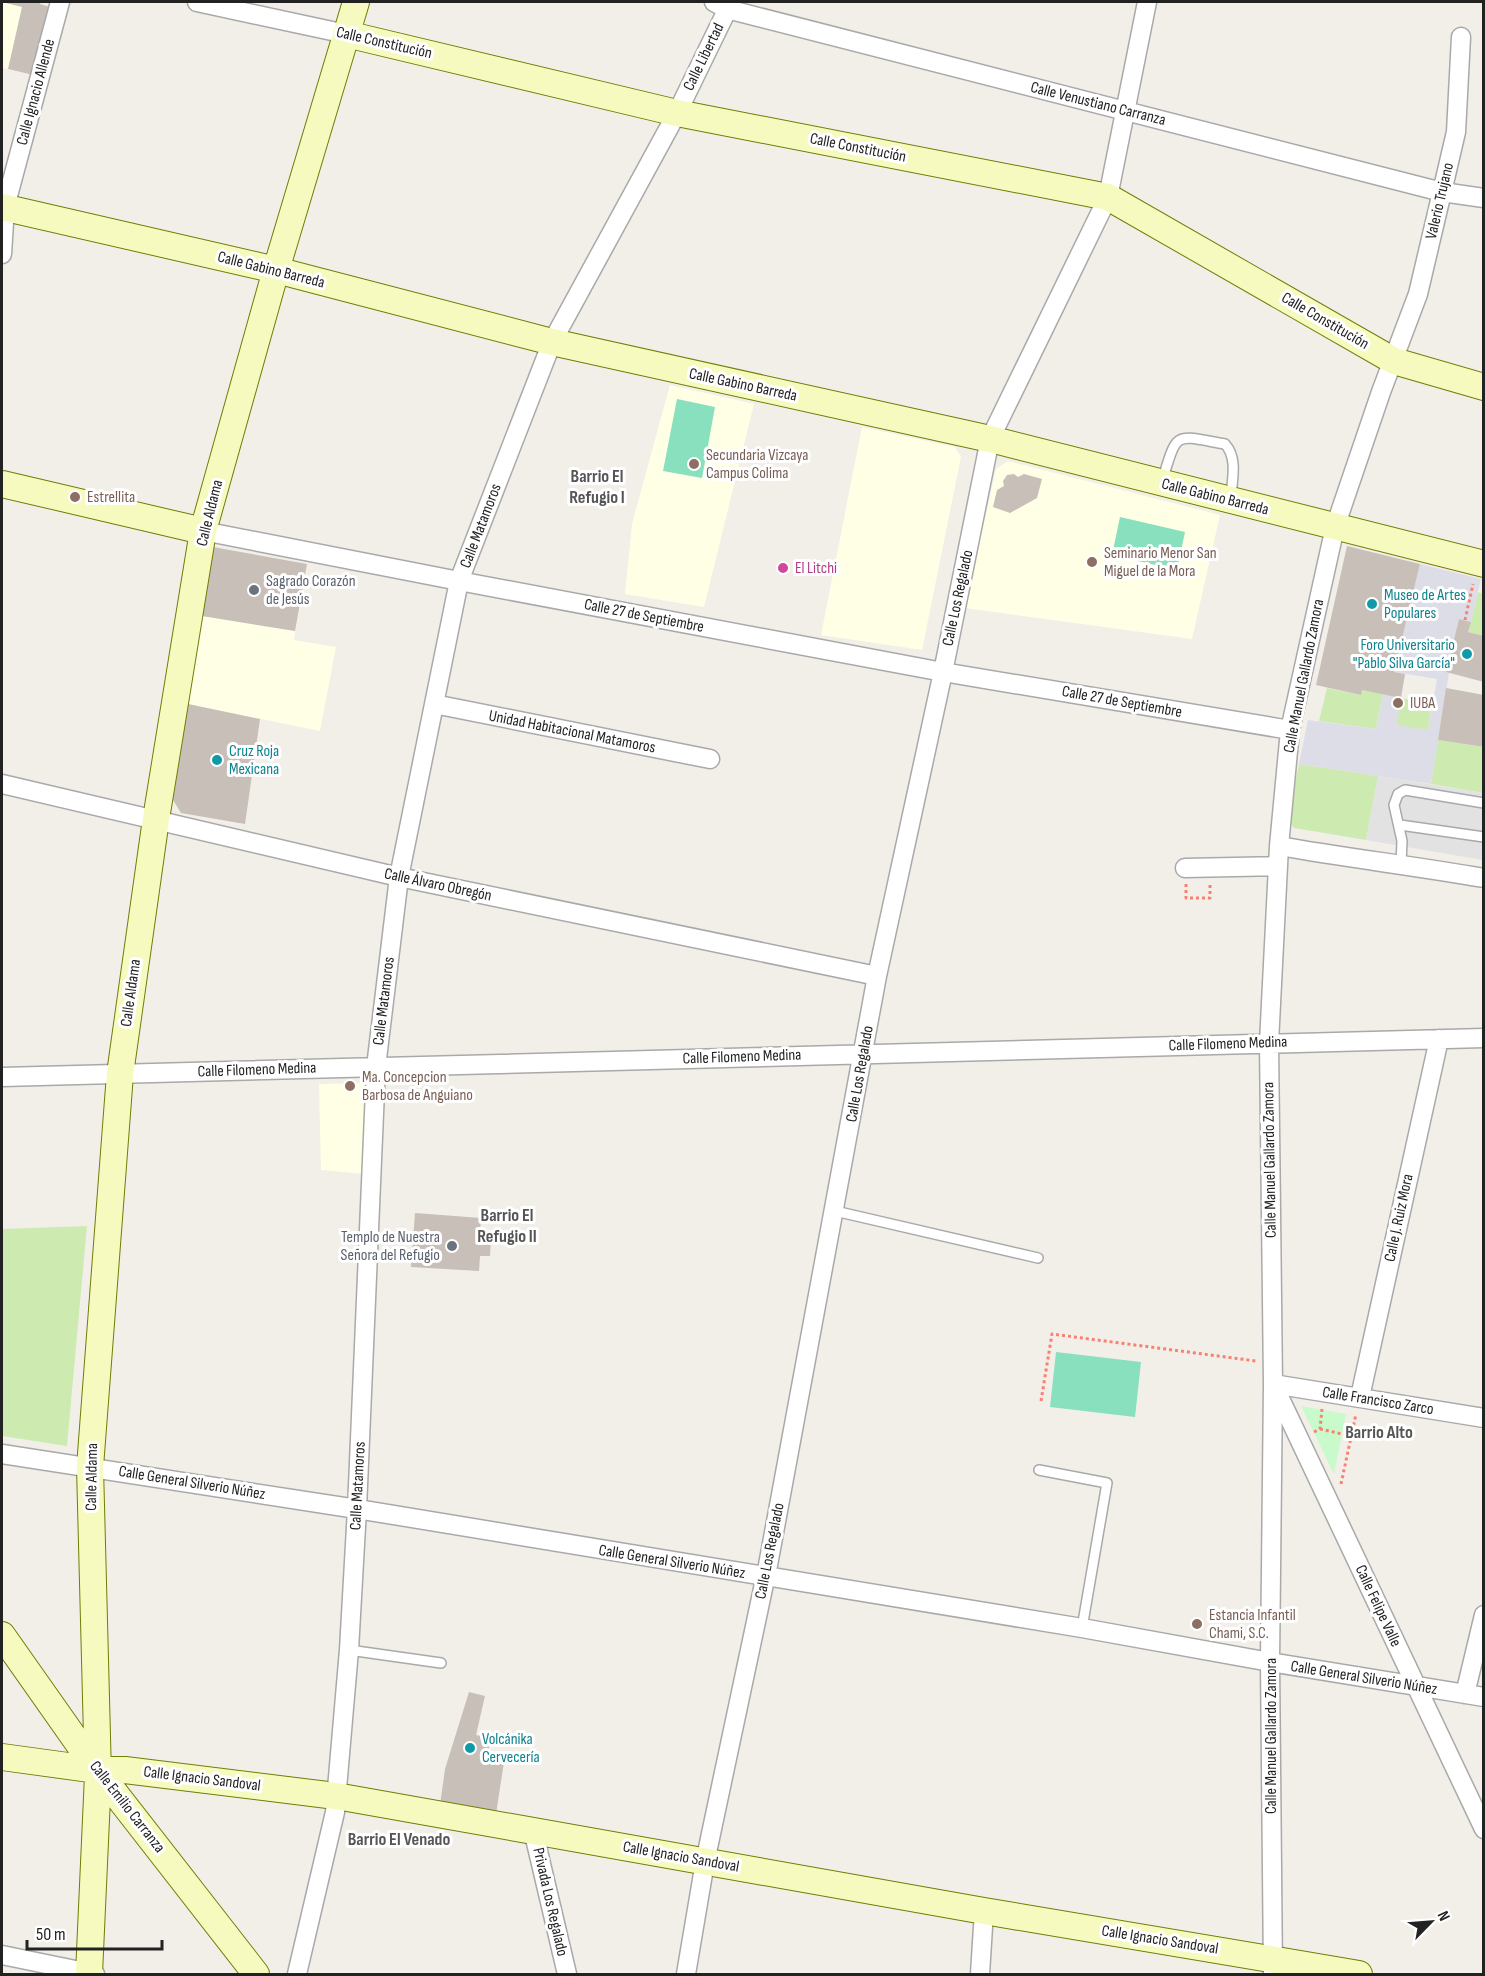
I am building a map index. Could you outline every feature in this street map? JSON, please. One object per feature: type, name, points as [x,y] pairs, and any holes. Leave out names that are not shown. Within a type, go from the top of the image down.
[{"type":"street","name":"Calle Ignacio Allende","points":[[2,254],[3,207],[60,2]]},
{"type":"street","name":"Calle Constitución","points":[[197,2],[346,34],[677,113],[1108,197],[1394,361],[1484,387]]},
{"type":"street","name":"Calle Aldama","points":[[91,1974],[98,1770],[90,1467],[120,1074],[156,819],[203,531],[276,270],[356,2]]},
{"type":"street","name":"Calle Los Regalado","points":[[686,1974],[705,1862],[766,1577],[877,976],[943,672],[990,439],[1108,197],[1147,2]]},
{"type":"street","name":"Calle Venustiano Carranza","points":[[724,4],[1125,111],[1442,192],[1484,198]]},
{"type":"street","name":"Calle Libertad","points":[[677,113],[724,4]]},
{"type":"street","name":"Valerio Trujano","points":[[1394,361],[1418,294],[1456,132],[1461,37]]},
{"type":"street","name":"Calle Matamoros","points":[[297,1974],[335,1812],[349,1650],[357,1509],[376,1067],[399,877],[459,581],[552,342],[677,113]]},
{"type":"street","name":"Calle Gabino Barreda","points":[[3,207],[276,270],[552,342],[990,439],[1481,564]]},
{"type":"street","name":"Calle Manuel Gallardo Zamora","points":[[1273,1967],[1270,1662],[1273,1384],[1269,1043],[1279,846],[1290,730],[1335,527],[1381,392],[1394,361]]},
{"type":"street","name":"Calle 27 de Septiembre","points":[[2,484],[203,531],[459,581],[943,672],[1290,730]]},
{"type":"street","name":"Unidad Habitacional Matamoros","points":[[434,704],[710,759]]},
{"type":"street","name":"Calle Álvaro Obregón","points":[[2,784],[399,877],[877,976]]},
{"type":"street","points":[[1279,846],[1484,878]]},
{"type":"street","points":[[1185,868],[1278,866]]},
{"type":"street","name":"Calle Filomeno Medina","points":[[2,1077],[1484,1038]]},
{"type":"street","name":"Calle J. Ruiz Mora","points":[[1360,1397],[1439,1039]]},
{"type":"street","name":"Calle Francisco Zarco","points":[[1273,1384],[1484,1418]]},
{"type":"street","name":"Calle Felipe Valle","points":[[1273,1384],[1484,1829]]},
{"type":"street","name":"Calle General Silverio Núñez","points":[[2,1454],[357,1509],[1082,1628],[1484,1697]]},
{"type":"street","points":[[1465,1694],[1484,1615]]},
{"type":"street","name":"Calle Emilio Carranza","points":[[2,1635],[98,1770],[254,1973]]},
{"type":"street","name":"Calle Ignacio Sandoval","points":[[2,1757],[336,1796],[984,1911],[1273,1967],[1359,1974]]},
{"type":"street","name":"Privada Los Regalado","points":[[533,1830],[567,1974]]},
{"type":"street","points":[[980,1974],[984,1911]]},
{"type":"street","points":[[2,1955],[91,1974]]},
{"type":"lane","points":[[1161,483],[1173,446],[1177,441],[1185,437],[1225,444],[1233,459],[1230,501]]},
{"type":"lane","points":[[1401,864],[1402,841],[1394,805],[1398,794],[1405,790],[1484,803]]},
{"type":"lane","points":[[1400,825],[1484,837]]},
{"type":"lane","points":[[834,1211],[1038,1258]]},
{"type":"lane","points":[[1039,1470],[1107,1483],[1082,1628]]},
{"type":"lane","points":[[349,1650],[441,1663]]},
{"type":"path","points":[[1465,620],[1481,564]]},
{"type":"path","points":[[1041,1401],[1052,1335],[1272,1364]]},
{"type":"path","points":[[1320,1429],[1324,1392]]},
{"type":"path","points":[[1334,1514],[1360,1397]]},
{"type":"path","points":[[1299,1440],[1320,1429],[1351,1436]]},
{"type":"shaded area","points":[[2,2],[41,2],[40,5],[53,8],[37,76],[2,68]]},
{"type":"shaded area","name":"Secundaria Vizcaya Campus Colima","points":[[670,385],[754,404],[704,607],[625,594],[632,524]]},
{"type":"shaded area","points":[[862,427],[955,447],[961,457],[922,650],[821,635]]},
{"type":"shaded area","name":"Seminario Menor San Miguel de la Mora","points":[[1008,461],[1220,515],[1192,639],[965,608],[996,469]]},
{"type":"shaded area","points":[[1420,564],[1481,579],[1471,622],[1459,619],[1446,671],[1449,673],[1431,784],[1299,764],[1308,720],[1376,729],[1383,694],[1401,698],[1397,725],[1428,730],[1437,679],[1394,672]]},
{"type":"shaded area","points":[[202,616],[295,631],[294,640],[336,647],[320,731],[188,704]]},
{"type":"shaded area","points":[[1378,776],[1483,793],[1483,860],[1366,840]]},
{"type":"shaded area","points":[[367,1083],[364,1174],[321,1170],[319,1084]]},
{"type":"green space","points":[[677,399],[715,407],[702,478],[663,471]]},
{"type":"green space","points":[[1120,517],[1185,532],[1177,570],[1112,555]]},
{"type":"green space","points":[[1478,592],[1483,594],[1483,636],[1468,632]]},
{"type":"green space","points":[[1327,688],[1360,695],[1362,690],[1383,694],[1376,729],[1319,721]]},
{"type":"green space","points":[[1401,698],[1432,704],[1428,731],[1396,725]]},
{"type":"green space","points":[[1438,740],[1483,747],[1483,793],[1431,784]]},
{"type":"green space","points":[[1299,764],[1378,776],[1366,840],[1294,828],[1288,818]]},
{"type":"green space","points":[[87,1226],[67,1446],[2,1436],[2,1229]]},
{"type":"green space","points":[[1056,1352],[1141,1362],[1135,1417],[1050,1407]]},
{"type":"green space","points":[[1301,1406],[1346,1414],[1334,1474]]},
{"type":"building","points":[[2,2],[41,2],[40,4],[53,8],[37,76],[8,69],[22,7]]},
{"type":"building","points":[[1014,474],[1018,477],[1024,474],[1042,479],[1037,498],[1010,513],[993,507],[997,490],[1004,486],[1003,481],[1007,475]]},
{"type":"building","name":"Museo de Artes Populares","points":[[1347,546],[1420,564],[1394,672],[1405,674],[1401,698],[1362,690],[1361,695],[1316,685]]},
{"type":"building","name":"Sagrado Corazón de Jesús","points":[[213,547],[307,564],[295,631],[202,616]]},
{"type":"building","name":"Foro Universitario \"Pablo Silva García\"","points":[[1459,619],[1471,622],[1468,632],[1484,636],[1484,682],[1446,672]]},
{"type":"building","points":[[1446,688],[1484,695],[1484,747],[1438,740]]},
{"type":"building","name":"Cruz Roja Mexicana","points":[[188,704],[260,719],[245,824],[181,813],[173,800]]},
{"type":"building","name":"Templo de Nuestra Señora del Refugio","points":[[415,1213],[481,1218],[480,1235],[491,1236],[490,1256],[480,1256],[479,1271],[411,1267]]},
{"type":"building","name":"Volcánika Cervecería","points":[[469,1692],[485,1696],[476,1735],[491,1738],[487,1758],[504,1762],[496,1814],[440,1805],[445,1769]]},
{"type":"place","name":"Secundaria Vizcaya Campus Colima","points":[[694,464]]},
{"type":"place","name":"Estrellita","points":[[75,497]]},
{"type":"place","name":"Seminario Menor San Miguel de la Mora","points":[[1092,562]]},
{"type":"place","name":"El Litchi","points":[[783,568]]},
{"type":"place","name":"Sagrado Corazón de Jesús","points":[[254,590]]},
{"type":"place","name":"Museo de Artes Populares","points":[[1372,604]]},
{"type":"place","name":"Foro Universitario \"Pablo Silva García\"","points":[[1467,654]]},
{"type":"place","name":"IUBA","points":[[1398,703]]},
{"type":"place","name":"Cruz Roja Mexicana","points":[[217,760]]},
{"type":"place","name":"Ma. Concepcion Barbosa de Anguiano","points":[[350,1086]]},
{"type":"place","name":"Templo de Nuestra Señora del Refugio","points":[[452,1246]]},
{"type":"place","name":"Estancia Infantil Chami, S.C.","points":[[1197,1624]]},
{"type":"place","name":"Volcánika Cervecería","points":[[470,1748]]},
{"type":"district","name":"Barrio El Refugio I","points":[[597,486]]},
{"type":"district","name":"Barrio El Refugio II","points":[[507,1225]]},
{"type":"district","name":"Barrio Alto","points":[[1379,1432]]},
{"type":"district","name":"Barrio El Venado","points":[[399,1839]]}]
